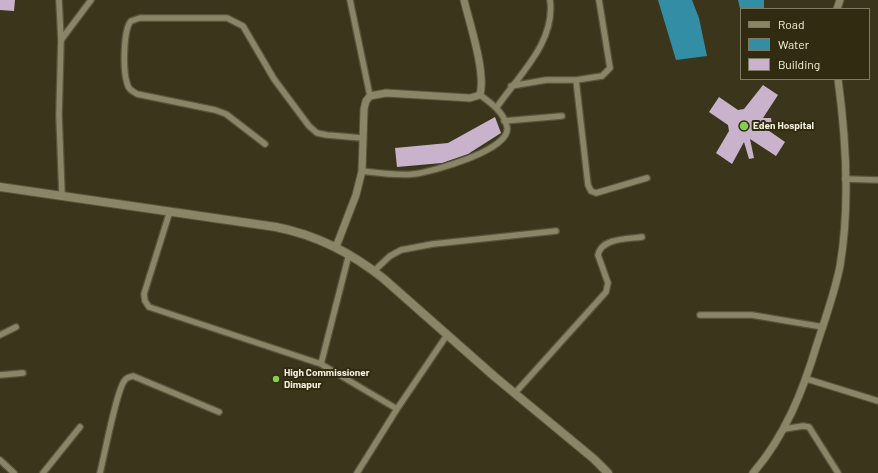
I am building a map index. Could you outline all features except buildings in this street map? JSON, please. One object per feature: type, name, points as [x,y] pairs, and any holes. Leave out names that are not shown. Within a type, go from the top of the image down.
[{"type":"main road","points":[[0,187],[290,230],[349,254],[374,271],[447,335],[594,459],[608,473]]},
{"type":"street","points":[[59,0],[61,40],[59,115],[62,196]]},
{"type":"street","points":[[61,40],[90,0]]},
{"type":"street","points":[[350,0],[370,96]]},
{"type":"street","points":[[464,0],[479,66],[482,85],[480,95]]},
{"type":"street","points":[[497,107],[511,86],[532,60],[544,37],[550,21],[550,0]]},
{"type":"street","points":[[511,86],[546,80],[576,80],[602,76],[610,68],[599,0]]},
{"type":"street","points":[[265,144],[226,114],[215,110],[137,94],[131,91],[127,84],[125,74],[126,33],[130,21],[140,18],[227,18],[235,21],[243,26],[274,79],[309,126],[318,133],[362,138]]},
{"type":"street","points":[[576,80],[588,185],[591,191],[596,193],[647,178]]},
{"type":"street","points":[[753,473],[784,430],[807,379],[840,267],[846,212],[844,179],[844,121],[838,80]]},
{"type":"street","points":[[336,248],[356,195],[362,171],[364,108],[366,101],[370,96],[386,93],[470,98],[480,95]]},
{"type":"street","points":[[362,171],[395,175],[413,174],[456,164],[477,155],[502,141],[506,134],[507,127],[497,107],[480,95]]},
{"type":"street","points":[[504,121],[562,116]]},
{"type":"street","points":[[844,179],[878,180]]},
{"type":"street","points":[[170,211],[144,294],[145,301],[150,307],[321,364],[397,409]]},
{"type":"street","points":[[374,271],[390,256],[401,250],[433,244],[556,231]]},
{"type":"street","points":[[515,393],[606,292],[608,283],[598,255],[602,247],[610,242],[642,237]]},
{"type":"street","points":[[321,364],[349,254]]},
{"type":"street","points":[[700,315],[752,315],[823,327]]},
{"type":"street","points":[[0,335],[16,327]]},
{"type":"street","points":[[357,473],[397,409],[447,335]]},
{"type":"street","points":[[0,375],[23,373]]},
{"type":"street","points":[[100,473],[118,398],[124,381],[128,377],[133,376],[219,412]]},
{"type":"street","points":[[807,379],[878,401]]},
{"type":"street","points":[[784,430],[802,426],[809,427],[838,473]]},
{"type":"street","points":[[43,473],[80,427]]},
{"type":"street","points":[[0,460],[14,473]]},
{"type":"water","points":[[658,0],[692,0],[699,18],[707,56],[676,60]]},
{"type":"water","points":[[738,0],[764,0],[764,8],[740,9]]},
{"type":"place","name":"Eden Hospital","points":[[744,126]]},
{"type":"place","name":"High Commissioner Dimapur","points":[[276,379]]}]
